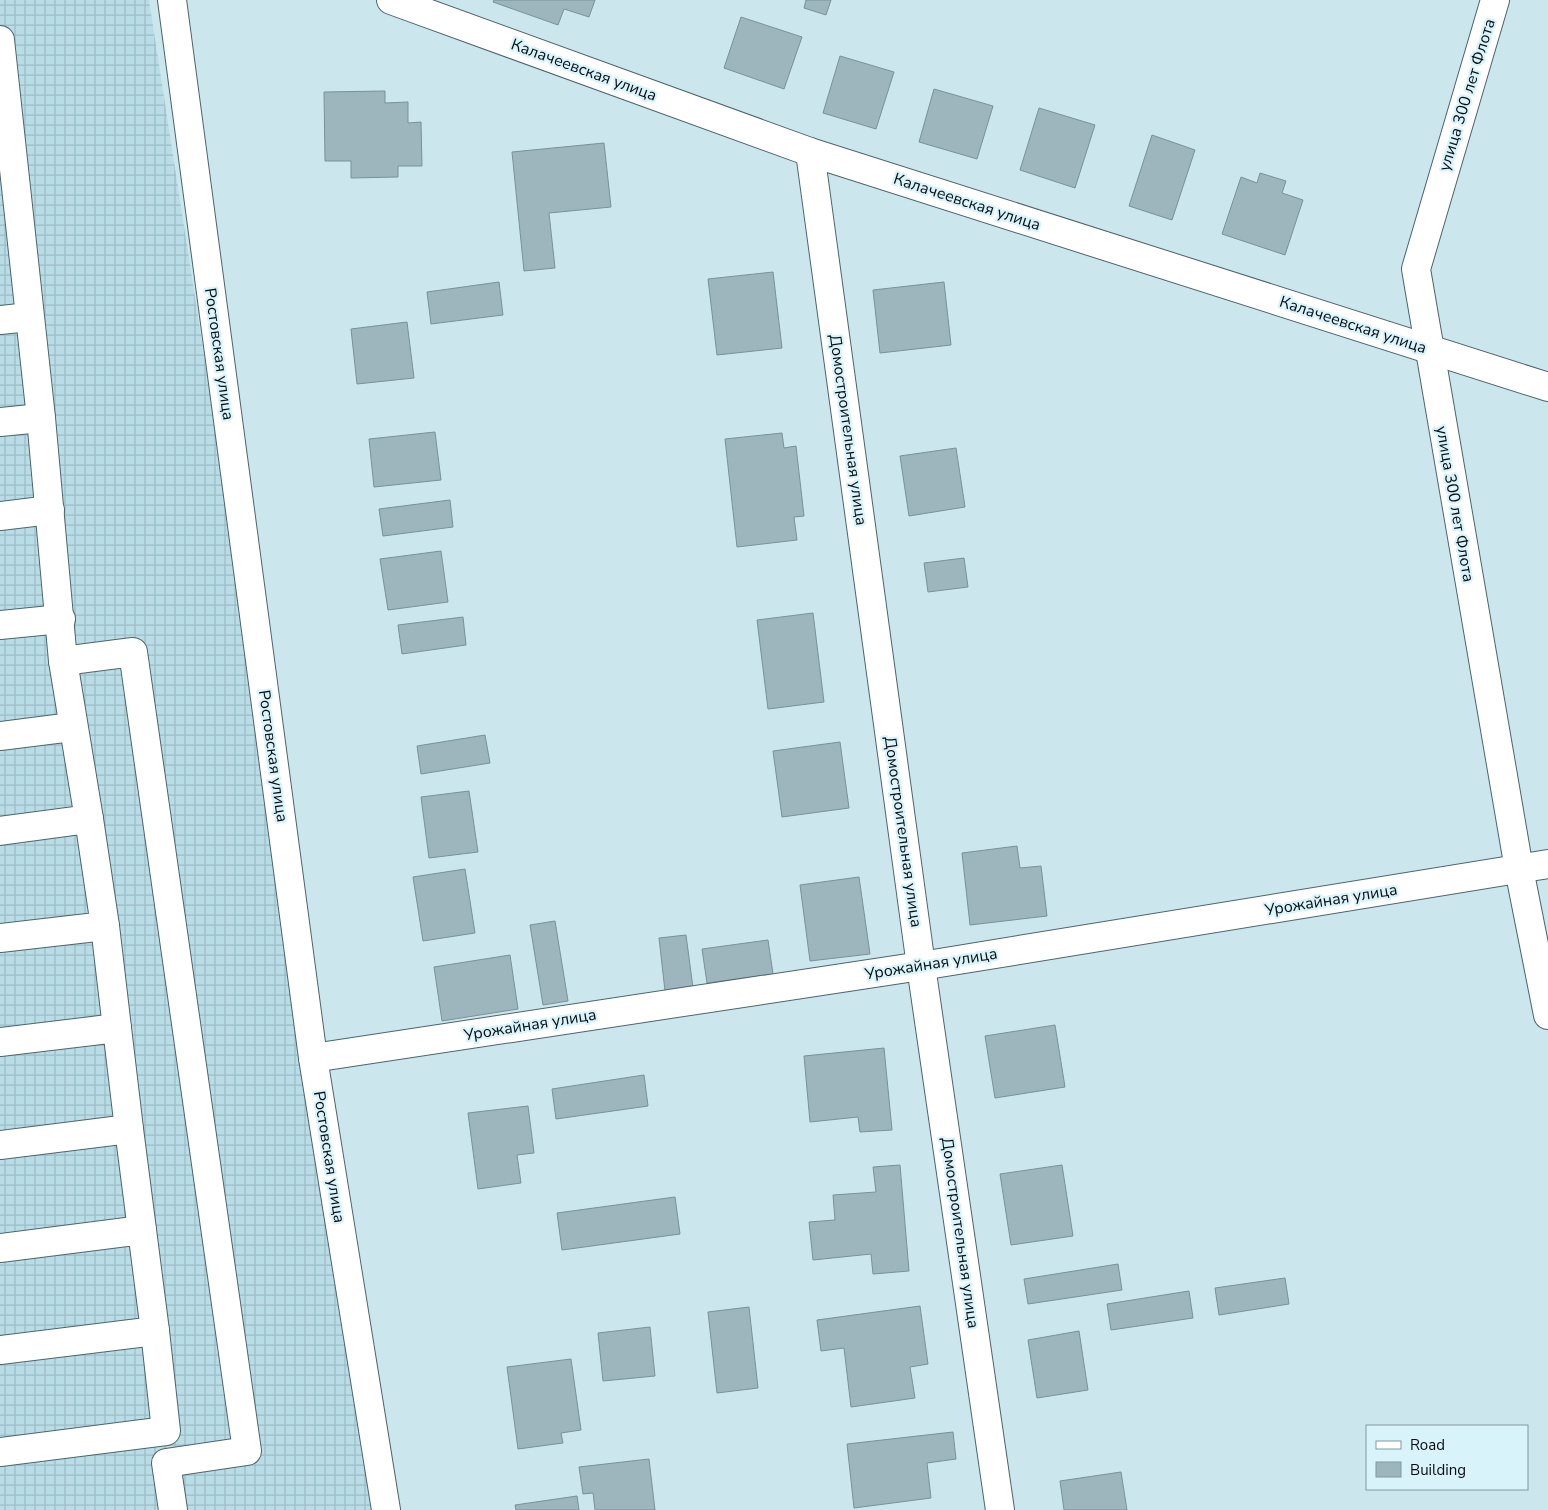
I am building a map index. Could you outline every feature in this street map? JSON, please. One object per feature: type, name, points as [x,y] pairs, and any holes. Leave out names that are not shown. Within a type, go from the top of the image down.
[{"type":"street","name":"Ростовская улица","points":[[172,0],[313,1058],[386,1510]]},
{"type":"street","name":"Калачеевская улица","points":[[391,0],[810,152],[1548,387]]},
{"type":"street","name":"улица 300 лет Флота","points":[[1496,0],[1416,269],[1428,349],[1519,869],[1548,1015]]},
{"type":"street","points":[[0,40],[9,204],[29,317],[41,418],[61,618],[63,661],[105,926],[166,1431],[0,1452]]},
{"type":"street","name":"Домостроительная улица","points":[[810,152],[921,966],[1000,1510]]},
{"type":"street","points":[[0,320],[29,317]]},
{"type":"street","points":[[0,422],[41,418]]},
{"type":"street","points":[[0,516],[50,510]]},
{"type":"street","points":[[0,625],[61,618]]},
{"type":"street","points":[[63,661],[133,652],[247,1451],[166,1463],[173,1510]]},
{"type":"street","points":[[0,736],[72,727]]},
{"type":"street","points":[[0,831],[89,819]]},
{"type":"street","name":"Урожайная улица","points":[[313,1058],[921,966],[1548,864]]},
{"type":"street","points":[[0,938],[105,926]]},
{"type":"street","points":[[0,1042],[117,1028]]},
{"type":"street","points":[[0,1145],[129,1129]]},
{"type":"street","points":[[0,1248],[142,1230]]},
{"type":"street","points":[[0,1350],[155,1332]]},
{"type":"shaded area","points":[[0,0],[149,0],[383,1510],[0,1510]]},
{"type":"building","points":[[494,0],[595,0],[589,17],[564,9],[558,25],[493,2]]},
{"type":"building","points":[[806,0],[831,0],[826,15],[804,8]]},
{"type":"building","points":[[741,17],[802,37],[784,89],[724,68]]},
{"type":"building","points":[[840,56],[894,72],[876,129],[823,113]]},
{"type":"building","points":[[934,89],[993,106],[977,159],[919,142]]},
{"type":"building","points":[[385,91],[385,103],[408,102],[408,123],[421,122],[422,166],[398,166],[398,177],[351,178],[351,161],[325,161],[324,92]]},
{"type":"building","points":[[1039,108],[1095,125],[1075,188],[1020,170]]},
{"type":"building","points":[[1152,135],[1195,150],[1172,220],[1129,206]]},
{"type":"building","points":[[604,143],[611,207],[549,213],[555,268],[524,271],[512,152]]},
{"type":"building","points":[[1260,173],[1286,181],[1282,193],[1303,200],[1285,255],[1222,234],[1241,177],[1257,183]]},
{"type":"building","points":[[773,272],[782,348],[717,355],[708,279]]},
{"type":"building","points":[[499,282],[503,315],[431,324],[427,292]]},
{"type":"building","points":[[944,282],[951,345],[880,353],[873,290]]},
{"type":"building","points":[[407,322],[414,378],[357,384],[351,329]]},
{"type":"building","points":[[435,432],[441,480],[374,487],[369,439]]},
{"type":"building","points":[[782,433],[784,448],[796,446],[804,516],[794,517],[797,540],[737,547],[725,439]]},
{"type":"building","points":[[956,448],[965,507],[909,516],[900,456]]},
{"type":"building","points":[[450,500],[453,527],[383,536],[379,509]]},
{"type":"building","points":[[441,551],[448,602],[388,610],[380,559]]},
{"type":"building","points":[[964,558],[968,587],[928,592],[924,563]]},
{"type":"building","points":[[813,613],[824,702],[768,709],[757,620]]},
{"type":"building","points":[[463,617],[466,645],[402,654],[398,625]]},
{"type":"building","points":[[485,735],[490,763],[421,774],[417,746]]},
{"type":"building","points":[[840,742],[849,808],[782,817],[773,751]]},
{"type":"building","points":[[469,791],[478,852],[429,858],[421,797]]},
{"type":"building","points":[[1017,846],[1020,868],[1041,866],[1047,916],[970,925],[962,853]]},
{"type":"building","points":[[465,869],[475,933],[423,941],[413,877]]},
{"type":"building","points":[[859,877],[870,954],[810,961],[800,885]]},
{"type":"building","points":[[555,921],[568,1001],[543,1005],[530,925]]},
{"type":"building","points":[[686,935],[693,988],[665,991],[659,938]]},
{"type":"building","points":[[768,940],[773,974],[707,983],[702,949]]},
{"type":"building","points":[[510,955],[518,1009],[442,1021],[434,967]]},
{"type":"building","points":[[1055,1025],[1065,1087],[995,1098],[985,1036]]},
{"type":"building","points":[[884,1048],[892,1130],[860,1132],[858,1117],[810,1122],[804,1056]]},
{"type":"building","points":[[644,1075],[648,1106],[556,1119],[552,1089]]},
{"type":"building","points":[[528,1106],[534,1153],[517,1155],[521,1183],[478,1189],[468,1113]]},
{"type":"building","points":[[900,1165],[909,1271],[873,1274],[871,1254],[813,1260],[809,1222],[835,1220],[833,1195],[876,1192],[873,1167]]},
{"type":"building","points":[[1062,1165],[1073,1236],[1011,1245],[1000,1174]]},
{"type":"building","points":[[675,1197],[680,1234],[562,1250],[557,1213]]},
{"type":"building","points":[[1118,1264],[1122,1290],[1028,1304],[1024,1279]]},
{"type":"building","points":[[1285,1278],[1289,1304],[1219,1315],[1215,1288]]},
{"type":"building","points":[[1189,1291],[1193,1318],[1111,1330],[1107,1304]]},
{"type":"building","points":[[920,1306],[928,1364],[910,1367],[915,1398],[851,1407],[844,1348],[821,1351],[817,1320]]},
{"type":"building","points":[[749,1307],[758,1388],[717,1393],[708,1312]]},
{"type":"building","points":[[650,1327],[655,1376],[603,1381],[598,1333]]},
{"type":"building","points":[[1079,1331],[1088,1390],[1037,1398],[1028,1340]]},
{"type":"building","points":[[571,1359],[581,1430],[561,1433],[563,1443],[518,1449],[507,1367]]},
{"type":"building","points":[[953,1432],[956,1459],[927,1463],[931,1498],[854,1508],[847,1444]]},
{"type":"building","points":[[649,1459],[655,1510],[595,1510],[593,1493],[583,1494],[579,1467]]},
{"type":"building","points":[[1121,1472],[1127,1510],[1064,1510],[1060,1481]]},
{"type":"building","points":[[577,1496],[579,1510],[516,1510],[515,1505]]}]
